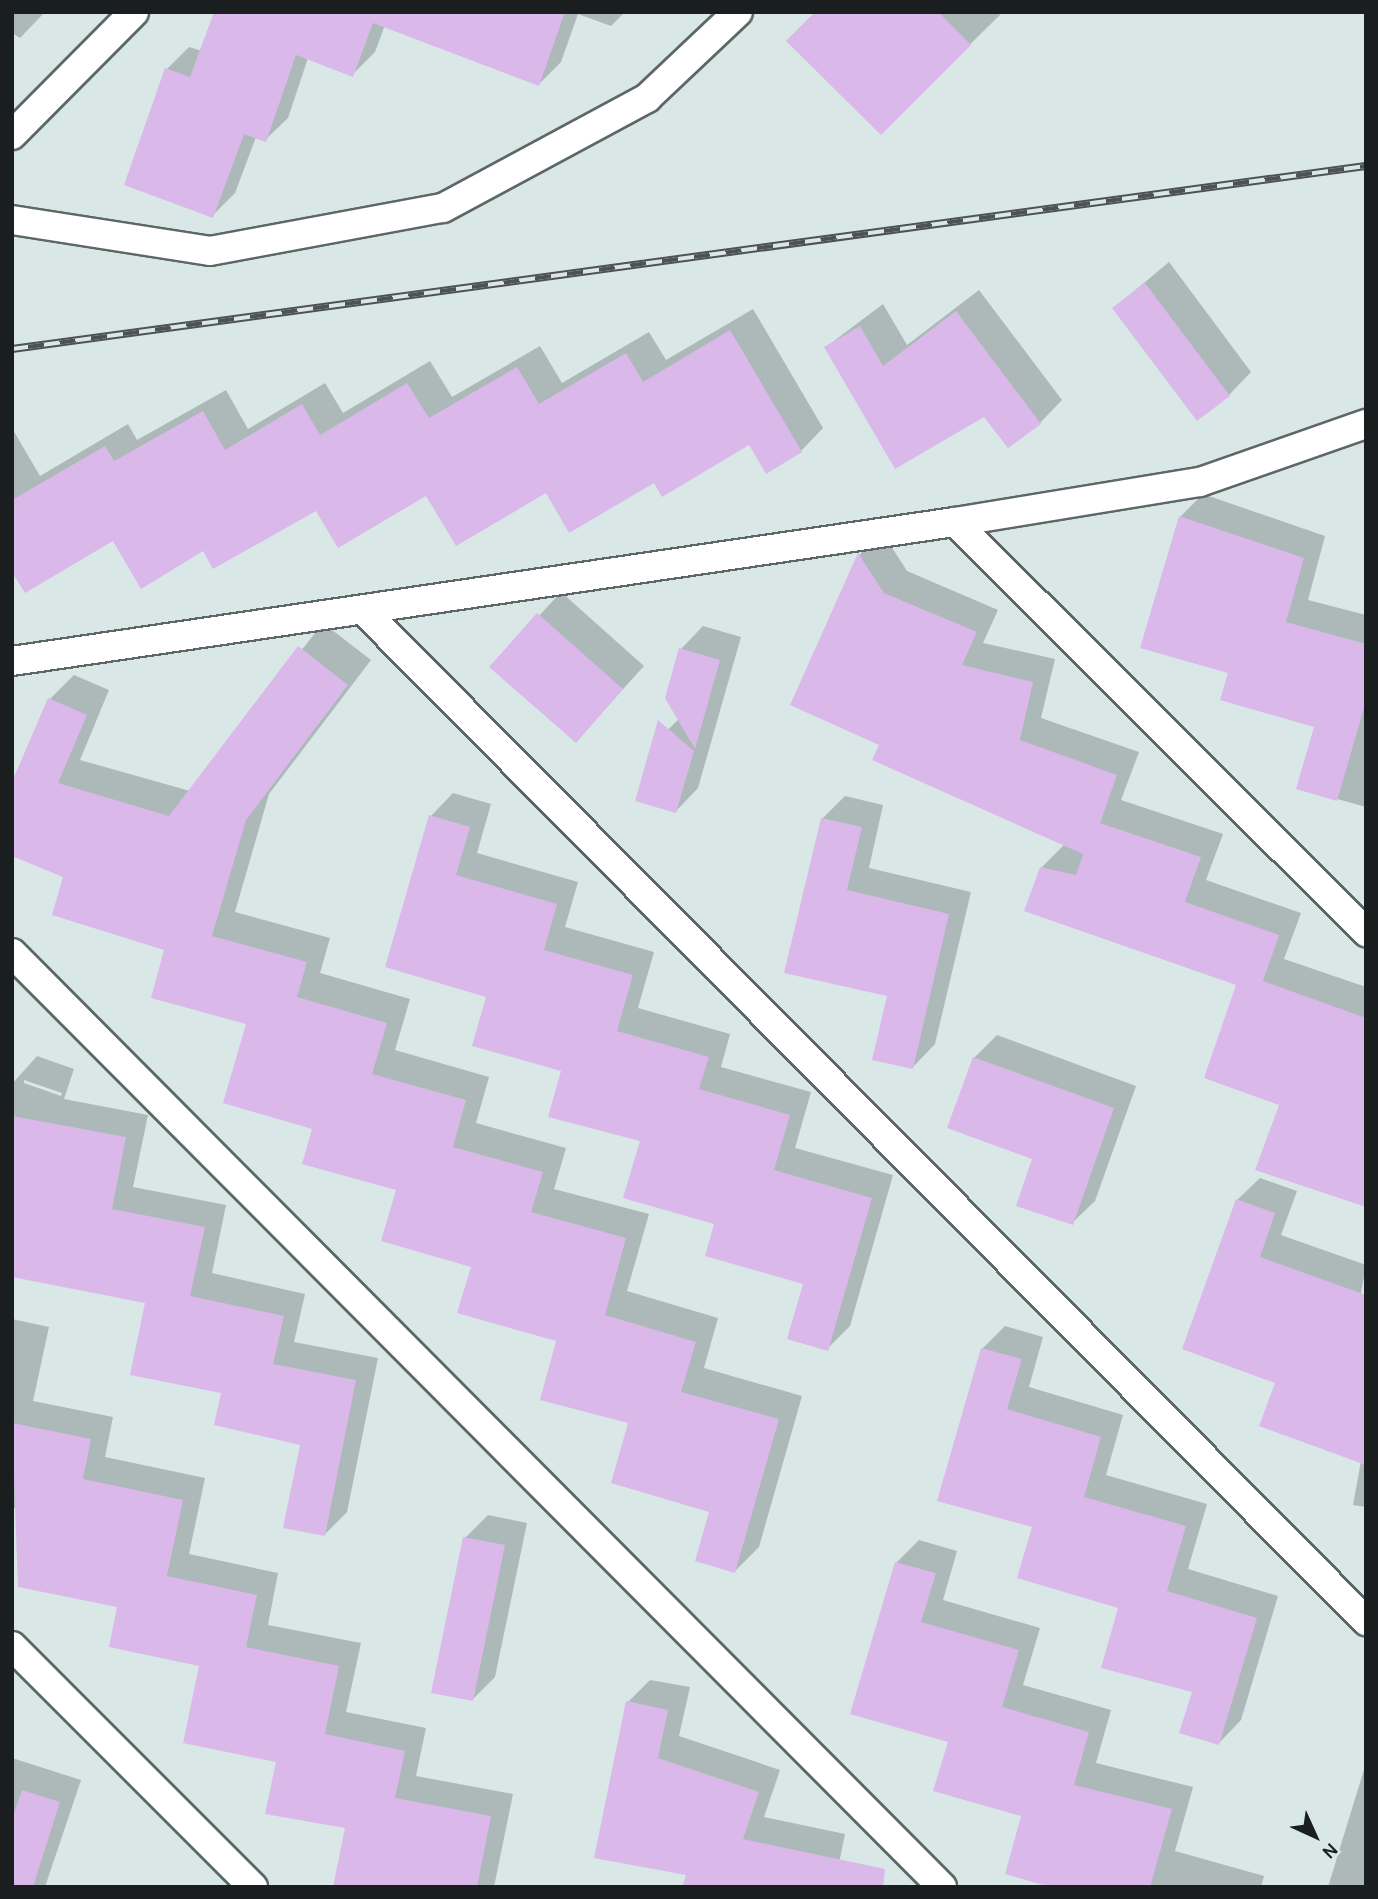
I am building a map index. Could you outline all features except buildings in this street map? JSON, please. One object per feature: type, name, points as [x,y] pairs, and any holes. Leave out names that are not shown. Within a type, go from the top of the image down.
[{"type":"lane","points":[[12,135],[134,12]]},
{"type":"lane","points":[[12,220],[210,251],[443,208],[648,98],[738,12]]},
{"type":"lane","points":[[12,660],[365,611],[955,522],[1200,482],[1366,424]]},
{"type":"lane","points":[[955,522],[1366,932]]},
{"type":"lane","points":[[365,611],[1366,1621]]},
{"type":"lane","points":[[12,953],[942,1887]]},
{"type":"lane","points":[[12,1646],[253,1887]]},
{"type":"railway","points":[[12,349],[1366,166]]}]
